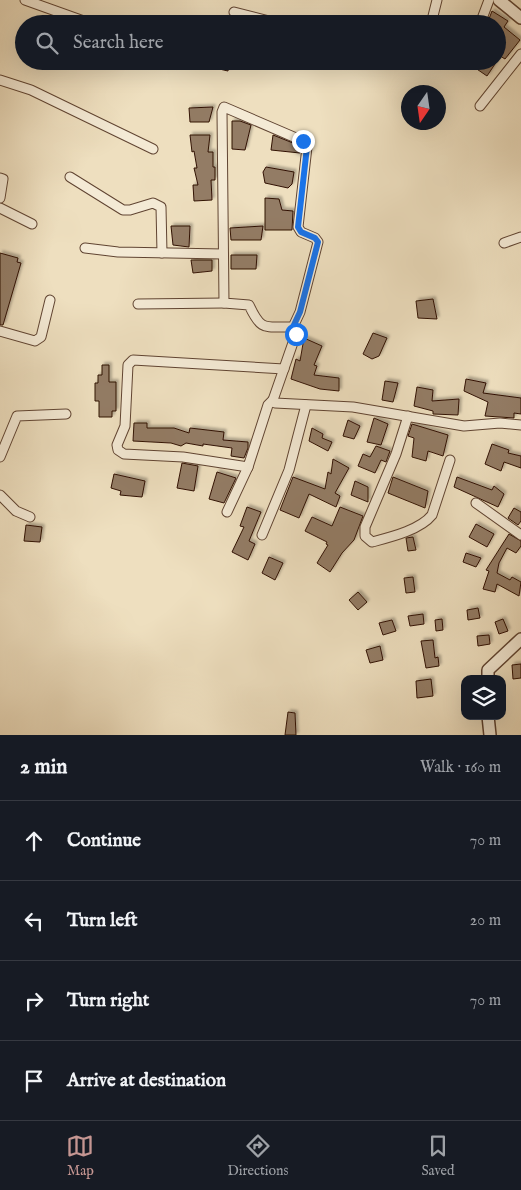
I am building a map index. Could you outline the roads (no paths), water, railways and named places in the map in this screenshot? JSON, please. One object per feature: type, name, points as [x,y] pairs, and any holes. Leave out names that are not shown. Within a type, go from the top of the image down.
[{"type":"street","points":[[25,0],[67,15]]},
{"type":"street","points":[[433,15],[437,0]]},
{"type":"street","points":[[483,15],[489,0]]},
{"type":"street","points":[[499,0],[521,18]]},
{"type":"street","points":[[234,12],[246,15]]},
{"type":"street","points":[[480,106],[521,54]]},
{"type":"street","points":[[0,80],[31,90],[153,149]]},
{"type":"street","points":[[224,303],[222,254],[222,112],[224,107],[303,141],[307,147],[298,227],[301,232],[315,238],[318,242],[300,312],[293,327],[296,334],[273,400],[268,405],[248,466],[228,512]]},
{"type":"street","points":[[70,177],[123,210],[130,210],[153,203],[161,207],[162,253]]},
{"type":"street","points":[[0,178],[3,180],[0,198]]},
{"type":"street","points":[[0,208],[32,224]]},
{"type":"street","points":[[504,243],[521,237]]},
{"type":"street","points":[[85,248],[118,252],[222,254]]},
{"type":"street","points":[[0,331],[35,340],[41,337],[50,300]]},
{"type":"street","points":[[138,304],[224,303],[249,305],[257,322],[261,325],[293,327]]},
{"type":"street","points":[[248,466],[183,457],[124,454],[118,450],[117,445],[125,426],[128,365],[132,360],[284,369]]},
{"type":"street","points":[[273,400],[275,403],[352,407],[464,426],[500,423],[521,425]]},
{"type":"street","points":[[262,535],[289,470],[306,405]]},
{"type":"street","points":[[0,457],[3,442],[17,416],[66,414]]},
{"type":"street","points":[[408,416],[396,454],[364,527],[365,536],[372,542],[390,538],[428,520],[432,515],[450,460]]},
{"type":"street","points":[[0,495],[16,511],[30,517]]},
{"type":"street","points":[[476,504],[521,535]]},
{"type":"street","points":[[488,675],[488,670],[521,639]]},
{"type":"street","points":[[488,720],[490,735]]}]
